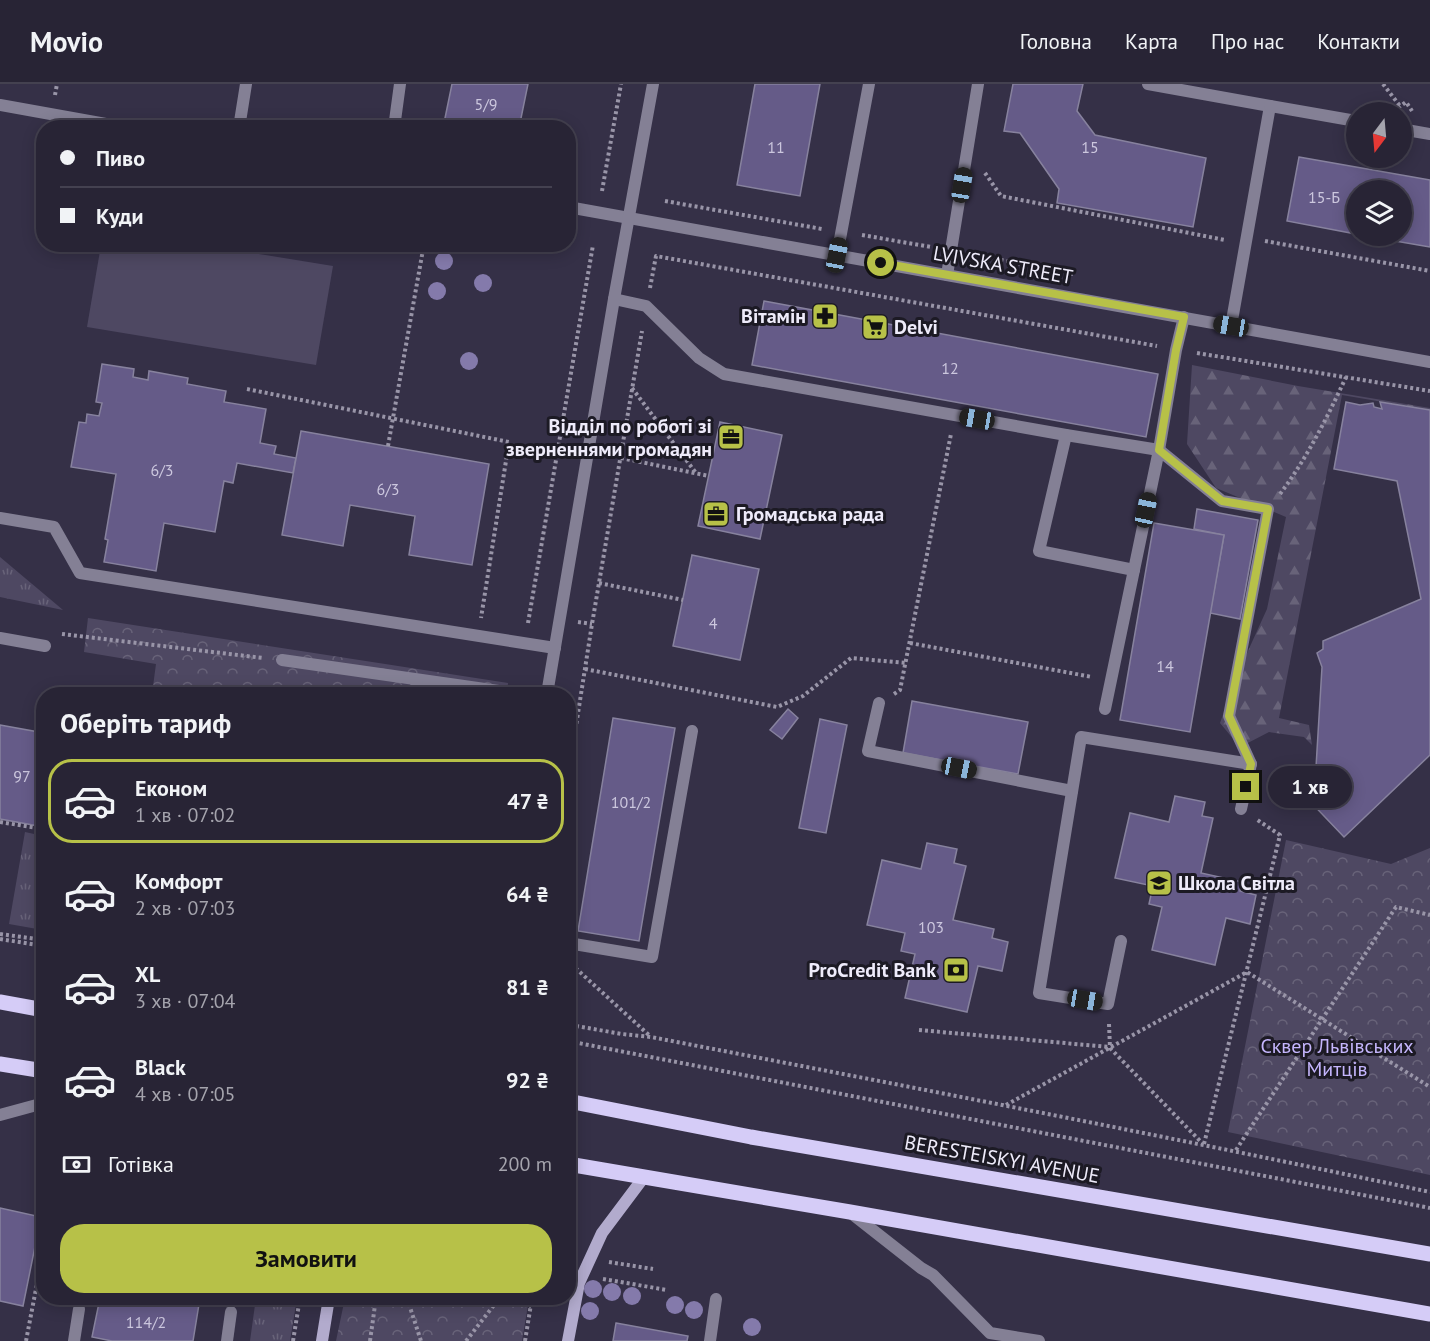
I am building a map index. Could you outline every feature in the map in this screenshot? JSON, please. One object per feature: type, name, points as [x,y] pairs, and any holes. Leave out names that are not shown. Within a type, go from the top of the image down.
[{"type":"main road","points":[[0,1002],[36,1009]]},
{"type":"main road","points":[[0,1064],[36,1070]]},
{"type":"main road","name":"BERESTEISKYI AVENUE","points":[[576,1103],[751,1137],[1430,1254]]},
{"type":"main road","points":[[576,1165],[1430,1314]]},
{"type":"street","points":[[240,120],[246,84]]},
{"type":"street","points":[[395,120],[400,84]]},
{"type":"street","points":[[548,687],[653,84]]},
{"type":"street","points":[[837,255],[869,84]]},
{"type":"street","points":[[947,275],[978,84]]},
{"type":"street","points":[[1148,84],[1346,119]]},
{"type":"street","points":[[0,105],[83,120]]},
{"type":"street","points":[[1231,326],[1270,106]]},
{"type":"street","points":[[1412,131],[1430,134]]},
{"type":"street","name":"LVIVSKA STREET","points":[[576,208],[1430,362]]},
{"type":"street","points":[[614,299],[646,306],[699,358],[724,374],[1159,450],[1222,501],[1268,509],[1229,716],[1251,764],[1241,810]]},
{"type":"street","points":[[1105,709],[1184,317]]},
{"type":"street","points":[[1066,435],[1039,551],[1134,570]]},
{"type":"street","points":[[0,518],[54,527],[80,573],[555,648]]},
{"type":"street","points":[[0,638],[45,646]]},
{"type":"street","points":[[282,660],[465,687]]},
{"type":"street","points":[[416,687],[417,681]]},
{"type":"street","points":[[879,703],[868,751],[1072,791]]},
{"type":"street","points":[[576,944],[652,957],[692,731]]},
{"type":"street","points":[[1121,941],[1108,1004],[1039,993],[1081,737],[1251,764]]},
{"type":"street","points":[[0,1115],[36,1105]]},
{"type":"street","points":[[576,1299],[579,1283],[602,1233],[644,1177]]},
{"type":"street","points":[[850,1212],[933,1275],[990,1332],[1039,1341]]},
{"type":"street","points":[[710,1341],[716,1299]]},
{"type":"street","points":[[322,1341],[328,1305]]},
{"type":"street","points":[[568,1341],[575,1305]]},
{"type":"street","points":[[74,1341],[79,1310]]},
{"type":"street","points":[[227,1341],[231,1312]]},
{"type":"path","points":[[55,96],[57,84]]},
{"type":"path","points":[[602,191],[621,84]]},
{"type":"path","points":[[1384,84],[1397,102]]},
{"type":"path","points":[[980,167],[1001,196],[1224,240],[1247,238],[1430,271]]},
{"type":"path","points":[[525,643],[593,246]]},
{"type":"path","points":[[388,446],[423,252]]},
{"type":"path","points":[[576,726],[656,256],[1176,350],[1430,391]]},
{"type":"path","points":[[1268,509],[1294,475],[1316,438],[1346,377]]},
{"type":"path","points":[[632,388],[696,473]]},
{"type":"path","points":[[247,389],[508,442],[478,636]]},
{"type":"path","points":[[879,703],[900,690],[954,415]]},
{"type":"path","points":[[621,458],[709,476]]},
{"type":"path","points":[[599,583],[683,600]]},
{"type":"path","points":[[54,632],[282,660]]},
{"type":"path","points":[[910,643],[1111,680]]},
{"type":"path","points":[[585,669],[777,707],[803,696],[851,658],[906,663]]},
{"type":"path","points":[[1204,1144],[1280,835],[1241,810]]},
{"type":"path","points":[[0,822],[36,828]]},
{"type":"path","points":[[1236,1150],[1396,907],[1430,915]]},
{"type":"path","points":[[0,934],[36,939]]},
{"type":"path","points":[[0,939],[36,945]]},
{"type":"path","points":[[576,969],[651,1037]]},
{"type":"path","points":[[1247,972],[1430,1087]]},
{"type":"path","points":[[1005,1105],[1247,972]]},
{"type":"path","points":[[1108,1004],[1110,1048]]},
{"type":"path","points":[[576,1026],[651,1037],[1005,1105],[1236,1150],[1430,1192]]},
{"type":"path","points":[[919,1030],[1110,1048],[1204,1144]]},
{"type":"path","points":[[576,1043],[1430,1208]]},
{"type":"path","points":[[609,1262],[653,1269]]},
{"type":"path","points":[[603,1279],[667,1290]]},
{"type":"path","points":[[26,1341],[36,1289]]},
{"type":"path","points":[[292,1341],[299,1305]]},
{"type":"path","points":[[370,1341],[375,1305]]},
{"type":"path","points":[[409,1305],[421,1341]]},
{"type":"path","points":[[466,1341],[493,1305]]},
{"type":"path","points":[[525,1341],[531,1306],[526,1305]]},
{"type":"green space","points":[[100,252],[247,252],[333,266],[316,365],[87,327]]},
{"type":"green space","points":[[1192,365],[1298,386],[1430,408],[1430,410],[1342,395],[1279,718],[1309,725],[1312,745],[1304,737],[1269,732],[1240,747],[1220,723],[1238,673],[1267,609],[1286,517],[1216,488],[1187,444]]},
{"type":"green space","points":[[0,557],[63,610],[0,597]]},
{"type":"green space","points":[[88,618],[508,683],[508,687],[153,687],[156,664],[84,652]]},
{"type":"green space","points":[[25,832],[36,834],[36,929],[9,924]]},
{"type":"green space","name":"Сквер Львівських Митців","points":[[1286,840],[1391,864],[1430,848],[1430,1175],[1228,1132]]},
{"type":"green space","points":[[255,1305],[296,1305],[290,1341],[250,1341]]},
{"type":"green space","points":[[344,1305],[528,1305],[522,1341],[336,1341]]},
{"type":"building","points":[[452,84],[528,84],[521,120],[445,120]]},
{"type":"building","points":[[755,84],[820,84],[800,196],[737,185]]},
{"type":"building","points":[[1013,84],[1083,84],[1077,111],[1095,135],[1206,158],[1193,227],[1057,203],[1059,189],[1020,133],[1004,131]]},
{"type":"building","points":[[1299,157],[1346,165],[1346,168],[1362,168],[1430,180],[1430,247],[1412,244],[1412,180],[1346,180],[1346,232],[1287,221]]},
{"type":"building","points":[[764,301],[1158,374],[1146,437],[752,365]]},
{"type":"building","points":[[102,364],[134,369],[133,377],[148,380],[149,371],[188,378],[187,384],[226,391],[224,402],[266,409],[260,443],[276,446],[274,454],[296,458],[293,473],[237,463],[233,483],[224,481],[215,532],[164,523],[156,571],[104,562],[108,540],[105,539],[116,474],[71,467],[79,422],[86,423],[87,414],[99,416],[102,403],[96,402]]},
{"type":"building","points":[[1346,402],[1360,405],[1373,403],[1374,407],[1382,409],[1380,402],[1430,410],[1430,755],[1344,837],[1304,795],[1315,784],[1322,667],[1317,653],[1323,649],[1323,641],[1421,599],[1397,481],[1334,469]]},
{"type":"building","points":[[720,422],[782,435],[760,539],[698,526]]},
{"type":"building","points":[[301,431],[489,464],[472,565],[409,555],[415,516],[350,505],[343,546],[282,535]]},
{"type":"building","points":[[1197,509],[1258,520],[1240,619],[1210,613],[1224,535],[1194,529]]},
{"type":"building","points":[[1154,523],[1224,535],[1190,732],[1120,720]]},
{"type":"building","points":[[692,555],[759,569],[740,660],[673,646]]},
{"type":"building","points":[[912,701],[1028,722],[1018,774],[903,753]]},
{"type":"building","points":[[788,709],[798,718],[782,739],[770,730]]},
{"type":"building","points":[[613,718],[675,728],[639,941],[578,931]]},
{"type":"building","points":[[820,719],[847,725],[826,833],[799,828]]},
{"type":"building","points":[[0,725],[36,732],[36,826],[0,819]]},
{"type":"building","points":[[1175,796],[1205,802],[1202,816],[1213,818],[1201,873],[1242,882],[1240,891],[1256,895],[1250,924],[1226,918],[1215,965],[1152,950],[1162,907],[1149,904],[1153,886],[1115,878],[1130,813],[1169,822]]},
{"type":"building","points":[[927,843],[957,849],[954,863],[966,866],[953,920],[994,929],[992,938],[1008,942],[1002,971],[978,966],[967,1012],[905,998],[915,954],[901,951],[905,933],[867,925],[882,860],[921,869]]},
{"type":"building","points":[[0,1208],[36,1216],[36,1242],[23,1306],[0,1301]]},
{"type":"building","points":[[99,1305],[199,1305],[193,1341],[112,1341],[92,1337]]},
{"type":"building","points":[[616,1323],[688,1336],[687,1341],[613,1341]]},
{"type":"place","name":"Вітамін","points":[[825,316]]},
{"type":"place","name":"Delvi","points":[[875,327]]},
{"type":"place","name":"Відділ по роботі зі зверненнями громадян","points":[[731,437]]},
{"type":"place","name":"Громадська рада","points":[[716,514]]},
{"type":"place","name":"Школа Світла","points":[[1159,883]]},
{"type":"place","name":"ProCredit Bank","points":[[956,970]]},
{"type":"route","points":[[881,263],[1184,317],[1159,450],[1222,501],[1268,509],[1229,716],[1251,764],[1246,787]]}]
